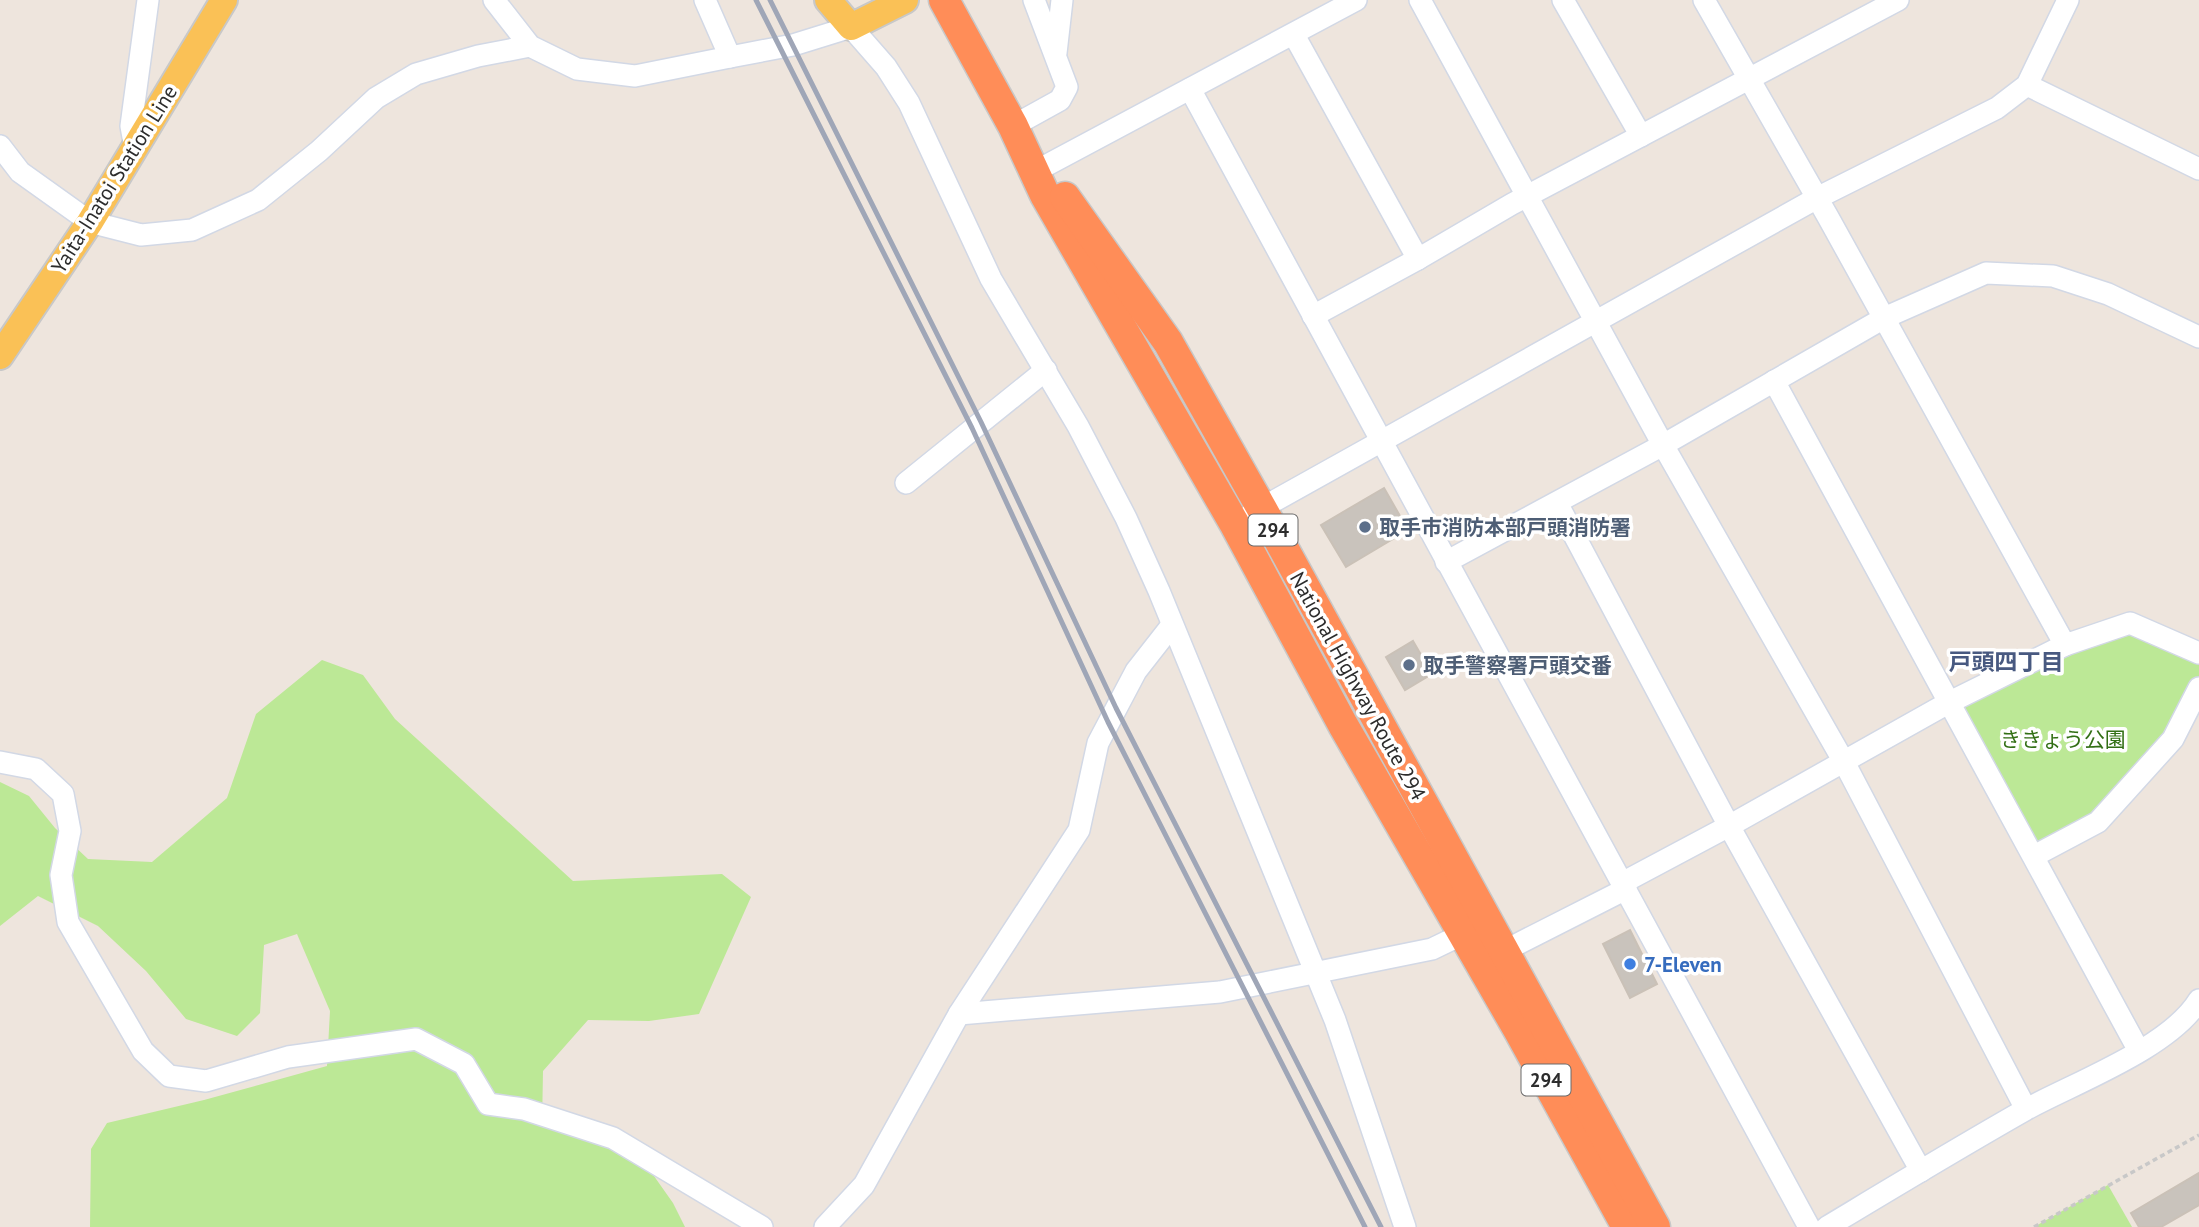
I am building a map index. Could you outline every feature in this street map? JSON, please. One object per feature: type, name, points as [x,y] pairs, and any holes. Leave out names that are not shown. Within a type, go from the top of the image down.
[{"type":"highway","name":"National Highway Route 294","points":[[944,0],[1039,170],[1168,342],[1655,1227]]},
{"type":"highway","name":"National Highway Route 294","points":[[1039,170],[1045,195],[1234,523],[1343,725],[1519,1031],[1626,1227]]},
{"type":"main road","name":"Yaita-Inatoi Station Line","points":[[0,356],[90,222],[224,0]]},
{"type":"main road","points":[[828,0],[851,27],[905,0]]},
{"type":"street","points":[[135,148],[131,126],[148,0]]},
{"type":"street","points":[[494,0],[530,46],[577,69],[635,76],[793,45],[851,27],[886,67],[909,103],[991,279],[1046,370],[1126,518],[1317,973],[1405,1227]]},
{"type":"street","points":[[705,0],[730,57]]},
{"type":"street","points":[[1013,126],[1060,100],[1068,87],[1034,0]]},
{"type":"street","points":[[1056,55],[1062,0]]},
{"type":"street","points":[[1039,170],[1356,0]]},
{"type":"street","points":[[1420,0],[1663,445],[1844,762],[2026,1109]]},
{"type":"street","points":[[1563,0],[1642,136]]},
{"type":"street","points":[[1704,0],[2065,645]]},
{"type":"street","points":[[1313,316],[1527,197],[1898,0]]},
{"type":"street","points":[[1234,523],[1817,198],[1997,108],[2027,85],[2068,0]]},
{"type":"street","points":[[1294,35],[1418,259]]},
{"type":"street","points":[[0,146],[20,172],[90,222],[141,235],[192,230],[258,200],[376,98],[416,74],[478,56],[530,46]]},
{"type":"street","points":[[2027,85],[2199,169]]},
{"type":"street","points":[[1190,89],[1809,1227]]},
{"type":"street","points":[[1446,562],[1663,445],[1884,318],[1986,273],[2053,276],[2108,293],[2199,337]]},
{"type":"street","points":[[906,483],[1046,370]]},
{"type":"street","points":[[1774,381],[2139,1051]]},
{"type":"street","points":[[1557,503],[1729,826],[1921,1171]]},
{"type":"street","points":[[1504,951],[1948,703],[2065,645],[2130,623],[2199,653]]},
{"type":"street","points":[[825,1227],[864,1185],[959,1014],[1079,830],[1098,743],[1136,671],[1172,625]]},
{"type":"street","points":[[2034,856],[2098,822],[2173,739],[2199,688]]},
{"type":"street","points":[[0,762],[36,769],[63,794],[70,831],[61,875],[68,922],[143,1051],[169,1076],[206,1081],[288,1057],[416,1039],[464,1064],[488,1104],[524,1109],[613,1138],[762,1227]]},
{"type":"street","points":[[959,1014],[1220,992],[1432,949],[1464,934]]},
{"type":"street","points":[[1827,1227],[2026,1109],[2170,1033],[2199,1000]]},
{"type":"path","points":[[2034,1227],[2199,1135]]},
{"type":"green space","name":"ききょう公園","points":[[2130,623],[2199,653],[2199,688],[2098,822],[2034,856],[1948,703]]},
{"type":"green space","points":[[322,660],[363,675],[395,719],[573,881],[722,874],[751,897],[699,1014],[649,1021],[588,1020],[543,1071],[542,1127],[637,1152],[673,1203],[685,1227],[90,1227],[91,1149],[107,1123],[327,1066],[330,1011],[297,934],[264,945],[260,1013],[237,1036],[186,1019],[146,971],[98,926],[38,896],[0,926],[0,782],[29,796],[55,828],[88,859],[152,862],[227,798],[256,714]]},
{"type":"green space","points":[[2108,1185],[2132,1227],[2034,1227]]},
{"type":"building","name":"取手市消防本部戸頭消防署","points":[[1384,488],[1408,530],[1346,567],[1321,525]]},
{"type":"building","name":"取手警察署戸頭交番","points":[[1413,641],[1432,674],[1405,690],[1386,657]]},
{"type":"building","name":"7-Eleven","points":[[1630,930],[1657,984],[1630,998],[1603,944]]},
{"type":"building","points":[[2199,1173],[2199,1205],[2161,1227],[2139,1227],[2131,1213]]},
{"type":"railway","points":[[756,0],[972,428],[1108,722],[1365,1227]]},
{"type":"railway","points":[[770,0],[981,422],[1116,708],[1381,1227]]},
{"type":"place","name":"取手市消防本部戸頭消防署","points":[[1365,527]]},
{"type":"place","name":"取手警察署戸頭交番","points":[[1409,665]]},
{"type":"place","name":"7-Eleven","points":[[1630,964]]},
{"type":"district","name":"戸頭四丁目","points":[[2006,661]]}]
